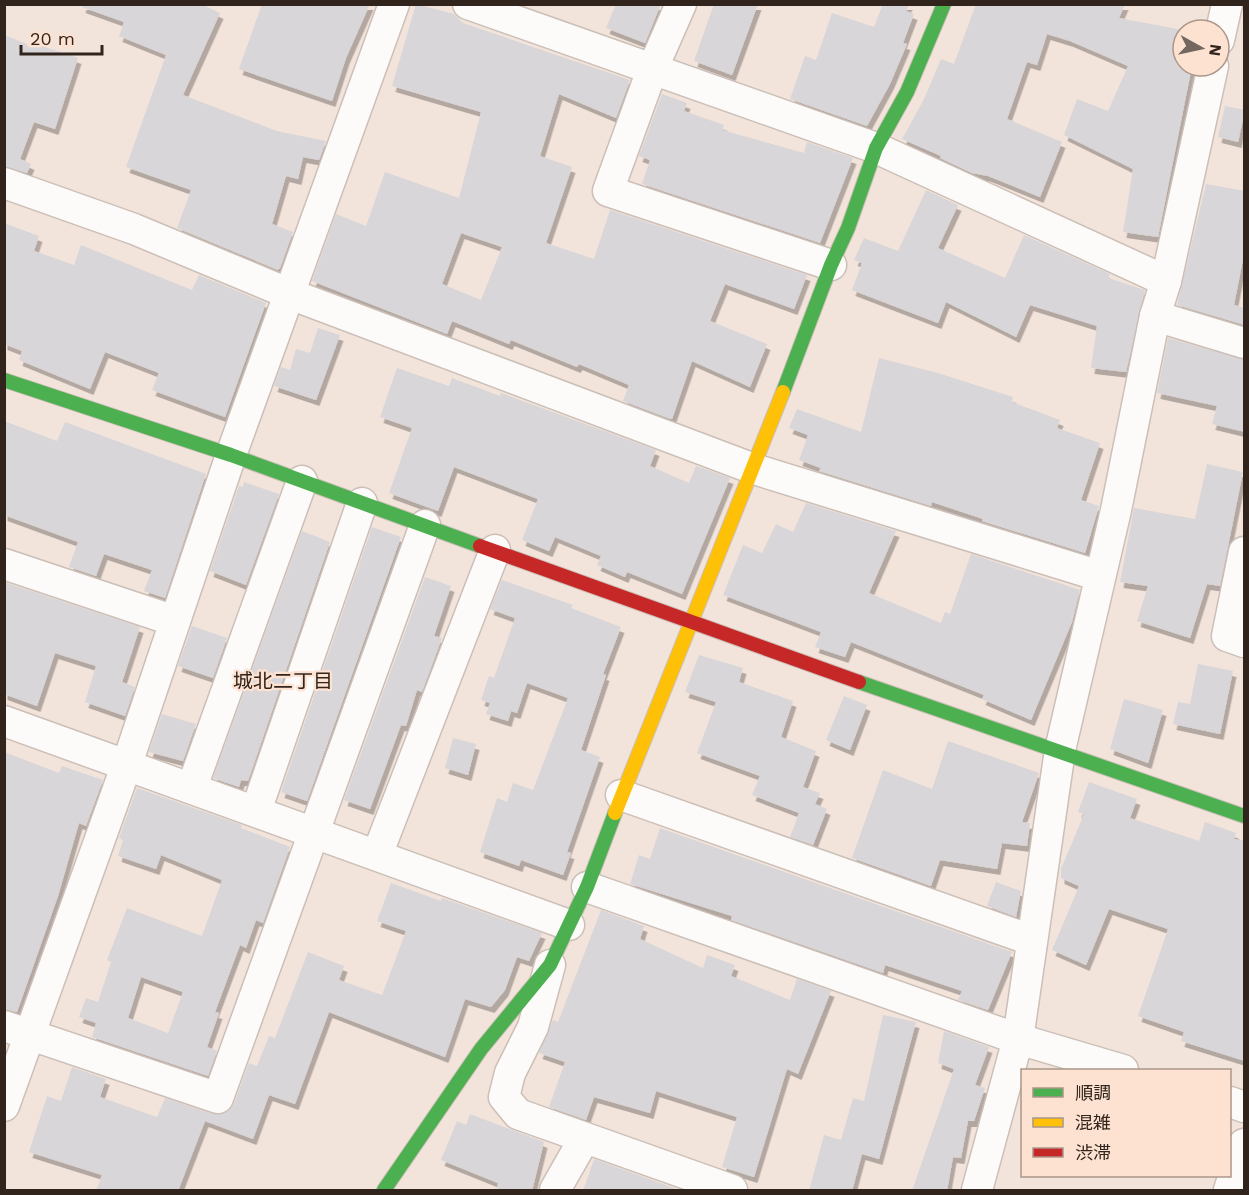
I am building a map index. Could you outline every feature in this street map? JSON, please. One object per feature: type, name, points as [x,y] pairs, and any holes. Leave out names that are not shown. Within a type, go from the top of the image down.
[{"type":"street","points":[[4,1106],[16,1031],[127,764],[231,455],[394,4]]},
{"type":"street","points":[[468,4],[876,148],[1166,281]]},
{"type":"street","points":[[681,4],[652,70],[608,191],[831,265]]},
{"type":"street","points":[[732,1191],[518,1114],[504,1097],[510,1073],[533,1027],[550,965],[587,887],[621,795],[693,624],[831,265],[848,228],[876,148],[907,92],[944,4]]},
{"type":"street","points":[[977,1191],[1018,1039],[1060,750],[1116,510],[1155,316],[1166,281],[1210,78]]},
{"type":"street","points":[[4,183],[134,230],[290,294],[754,469],[1100,576]]},
{"type":"street","points":[[1155,316],[1245,343]]},
{"type":"street","points":[[4,380],[231,455],[693,624],[1245,816]]},
{"type":"street","points":[[192,787],[302,481]]},
{"type":"street","points":[[256,811],[362,503]]},
{"type":"street","points":[[16,1031],[218,1098],[425,525]]},
{"type":"street","points":[[377,855],[495,550]]},
{"type":"street","points":[[1245,552],[1227,636],[1245,642]]},
{"type":"street","points":[[4,564],[175,621]]},
{"type":"street","points":[[4,721],[192,787],[568,925]]},
{"type":"street","points":[[621,795],[1031,940]]},
{"type":"street","points":[[587,887],[1018,1039],[1116,1069]]},
{"type":"street","points":[[384,1191],[481,1049],[550,965]]},
{"type":"street","points":[[555,1191],[584,1139]]},
{"type":"street","points":[[1229,1191],[1245,1144]]},
{"type":"building","points":[[83,4],[201,4],[220,13],[183,95],[277,131],[326,141],[319,160],[303,157],[298,179],[286,176],[272,224],[293,232],[278,270],[177,228],[191,190],[126,167],[166,55],[119,36],[124,22],[82,7]]},
{"type":"building","points":[[262,4],[370,4],[346,58],[332,101],[239,69]]},
{"type":"building","points":[[416,4],[454,14],[463,23],[630,80],[616,118],[559,94],[540,156],[572,167],[546,243],[594,259],[610,210],[807,275],[794,309],[725,284],[710,321],[767,344],[750,387],[692,361],[672,419],[623,401],[629,385],[579,364],[577,367],[511,340],[509,344],[452,321],[447,334],[312,281],[336,214],[366,226],[385,172],[459,198],[481,112],[392,86]],"holes":[[[461,233],[502,247],[481,300],[442,284]]]},
{"type":"building","points":[[616,4],[661,4],[645,43],[606,28]]},
{"type":"building","points":[[714,4],[758,4],[732,75],[694,61]]},
{"type":"building","points":[[883,4],[909,4],[906,11],[914,14],[903,43],[907,44],[890,84],[867,126],[790,99],[805,56],[816,60],[832,13],[874,27]]},
{"type":"building","points":[[976,4],[1125,4],[1119,18],[1171,28],[1171,78],[1190,78],[1158,237],[1123,232],[1133,169],[1064,135],[1077,99],[1108,111],[1128,66],[1070,41],[1047,34],[1037,65],[1027,62],[1007,119],[1062,142],[1040,197],[988,176],[972,173],[902,139],[924,99],[941,59],[954,64]]},
{"type":"building","points":[[4,35],[32,46],[33,43],[78,58],[55,129],[34,122],[20,159],[31,164],[27,173],[4,166]]},
{"type":"building","points":[[662,94],[687,103],[684,111],[724,125],[722,130],[804,153],[807,142],[853,158],[820,243],[642,184],[650,160],[639,156]]},
{"type":"building","points":[[1225,106],[1245,110],[1238,142],[1218,137]]},
{"type":"building","points":[[1206,184],[1245,191],[1245,249],[1234,305],[1245,308],[1245,325],[1177,305]]},
{"type":"building","points":[[926,190],[958,205],[938,248],[1005,278],[1024,235],[1110,274],[1108,278],[1145,290],[1126,372],[1091,368],[1097,326],[1030,305],[1016,337],[946,302],[938,323],[852,290],[862,263],[854,260],[864,238],[898,251]]},
{"type":"building","points":[[4,223],[39,236],[34,251],[74,265],[81,245],[192,290],[199,275],[266,303],[225,417],[152,390],[159,373],[105,352],[90,389],[19,360],[22,351],[4,344]]},
{"type":"building","points":[[318,328],[340,335],[316,400],[274,386],[281,367],[290,370],[296,349],[310,353]]},
{"type":"building","points":[[1168,338],[1245,360],[1245,432],[1212,424],[1217,406],[1157,393]]},
{"type":"building","points":[[879,358],[938,373],[1013,397],[1012,402],[1060,420],[1057,428],[1100,443],[1081,500],[1099,506],[1085,553],[982,521],[983,519],[932,502],[931,506],[819,471],[821,468],[799,460],[808,435],[789,428],[797,409],[861,432]]},
{"type":"building","points":[[397,368],[449,386],[452,378],[500,396],[501,393],[656,450],[650,466],[689,483],[696,466],[730,478],[682,594],[627,572],[625,577],[597,565],[601,556],[555,537],[549,551],[522,540],[538,499],[454,467],[438,511],[389,493],[412,428],[380,417]]},
{"type":"building","points":[[4,421],[57,441],[65,422],[206,474],[165,598],[144,591],[152,570],[104,554],[96,576],[69,567],[78,542],[4,515]]},
{"type":"building","points":[[1207,464],[1243,472],[1220,586],[1207,584],[1190,638],[1137,621],[1148,586],[1120,582],[1134,508],[1195,519]]},
{"type":"building","points":[[244,482],[279,494],[246,585],[210,571],[239,486],[243,487]]},
{"type":"building","points":[[806,503],[896,531],[869,593],[941,623],[945,612],[950,614],[971,554],[1080,590],[1072,622],[1031,720],[982,699],[984,695],[851,642],[845,657],[815,647],[821,632],[723,595],[743,545],[762,553],[776,524],[793,532]]},
{"type":"building","points":[[372,527],[401,537],[307,801],[281,792]]},
{"type":"building","points":[[302,531],[330,542],[248,781],[241,780],[239,787],[213,778]]},
{"type":"building","points":[[425,577],[451,586],[434,636],[442,638],[422,692],[417,690],[406,726],[401,725],[370,809],[344,800]]},
{"type":"building","points":[[502,580],[573,605],[571,608],[621,627],[603,674],[606,675],[581,750],[600,757],[567,852],[571,853],[563,875],[521,860],[519,866],[480,852],[497,798],[507,802],[513,783],[533,790],[568,698],[527,683],[517,713],[511,711],[508,721],[486,714],[490,703],[481,700],[489,676],[494,678],[515,618],[490,609]]},
{"type":"building","points":[[4,582],[140,627],[122,682],[135,687],[125,716],[85,702],[96,666],[55,653],[37,706],[4,694]]},
{"type":"building","points":[[192,626],[227,638],[213,678],[178,666]]},
{"type":"building","points":[[699,655],[743,668],[739,682],[793,701],[781,737],[816,751],[803,787],[820,793],[815,804],[827,809],[813,845],[790,837],[799,813],[752,795],[760,776],[697,753],[716,702],[685,692]]},
{"type":"building","points":[[1198,664],[1233,671],[1220,734],[1173,724],[1178,702],[1190,704]]},
{"type":"building","points":[[844,696],[867,705],[850,750],[826,740]]},
{"type":"building","points":[[1124,699],[1163,710],[1148,763],[1110,749]]},
{"type":"building","points":[[162,714],[196,724],[183,761],[149,752]]},
{"type":"building","points":[[453,738],[476,744],[468,775],[445,768]]},
{"type":"building","points":[[948,741],[1039,773],[1022,822],[1030,823],[1027,846],[1002,843],[997,869],[940,860],[931,886],[852,858],[883,770],[932,789]]},
{"type":"building","points":[[4,752],[59,773],[62,766],[103,780],[86,826],[79,823],[58,896],[17,1012],[4,1009]]},
{"type":"building","points":[[1089,782],[1137,799],[1130,818],[1199,841],[1205,822],[1236,833],[1234,839],[1245,841],[1245,1061],[1181,1041],[1184,1032],[1138,1016],[1168,929],[1109,909],[1086,965],[1052,950],[1079,886],[1061,878],[1061,869],[1084,814],[1078,812]]},
{"type":"building","points":[[137,788],[242,825],[241,828],[290,847],[263,923],[256,920],[246,948],[240,945],[215,1012],[219,1013],[207,1047],[217,1051],[208,1076],[92,1037],[96,1023],[79,1017],[86,998],[98,1002],[111,962],[107,960],[127,908],[202,936],[222,880],[161,855],[156,869],[118,856],[123,840],[119,838]],"holes":[[[141,977],[183,992],[168,1033],[128,1018]]]},
{"type":"building","points":[[660,828],[1012,952],[988,1010],[958,1000],[962,991],[885,965],[883,973],[731,920],[732,916],[630,884],[639,855],[650,859]]},
{"type":"building","points":[[996,882],[1021,891],[1016,917],[987,906]]},
{"type":"building","points":[[391,883],[542,933],[529,961],[517,957],[505,990],[491,1007],[465,999],[445,1057],[329,1012],[295,1104],[269,1095],[253,1139],[205,1121],[178,1191],[96,1191],[102,1175],[29,1152],[47,1096],[61,1101],[72,1067],[106,1079],[100,1097],[157,1117],[165,1098],[213,1114],[229,1111],[234,1104],[249,1063],[257,1066],[269,1036],[275,1038],[308,952],[344,966],[339,980],[382,995],[406,931],[377,921]]},
{"type":"building","points":[[601,910],[644,926],[640,939],[703,968],[707,955],[735,965],[731,976],[790,1000],[797,979],[831,991],[798,1074],[787,1069],[754,1177],[722,1167],[737,1117],[656,1091],[650,1113],[594,1097],[586,1120],[549,1107],[565,1062],[539,1053],[553,1020],[558,1022]]},
{"type":"building","points":[[883,1015],[916,1022],[879,1159],[862,1154],[852,1191],[809,1191],[824,1135],[841,1140],[853,1098],[864,1101]]},
{"type":"building","points":[[944,1031],[989,1047],[975,1085],[985,1088],[974,1121],[968,1121],[961,1158],[953,1157],[947,1191],[912,1191],[954,1069],[938,1063]]},
{"type":"building","points":[[470,1114],[544,1142],[532,1191],[497,1191],[498,1183],[441,1160],[457,1121],[466,1125]]},
{"type":"building","points":[[594,1159],[682,1191],[583,1191]]},
{"type":"traffic: fast","points":[[783,392],[831,265],[848,228],[876,148],[907,92],[944,4]]},
{"type":"traffic: fast","points":[[4,380],[231,455],[480,546]]},
{"type":"traffic: fast","points":[[859,682],[1244,816]]},
{"type":"traffic: fast","points":[[384,1190],[481,1049],[550,965],[587,887],[615,813]]},
{"type":"traffic: slow","points":[[615,813],[783,392]]},
{"type":"traffic: jam","points":[[480,546],[859,682]]},
{"type":"district","name":"城北二丁目","points":[[283,681]]}]
